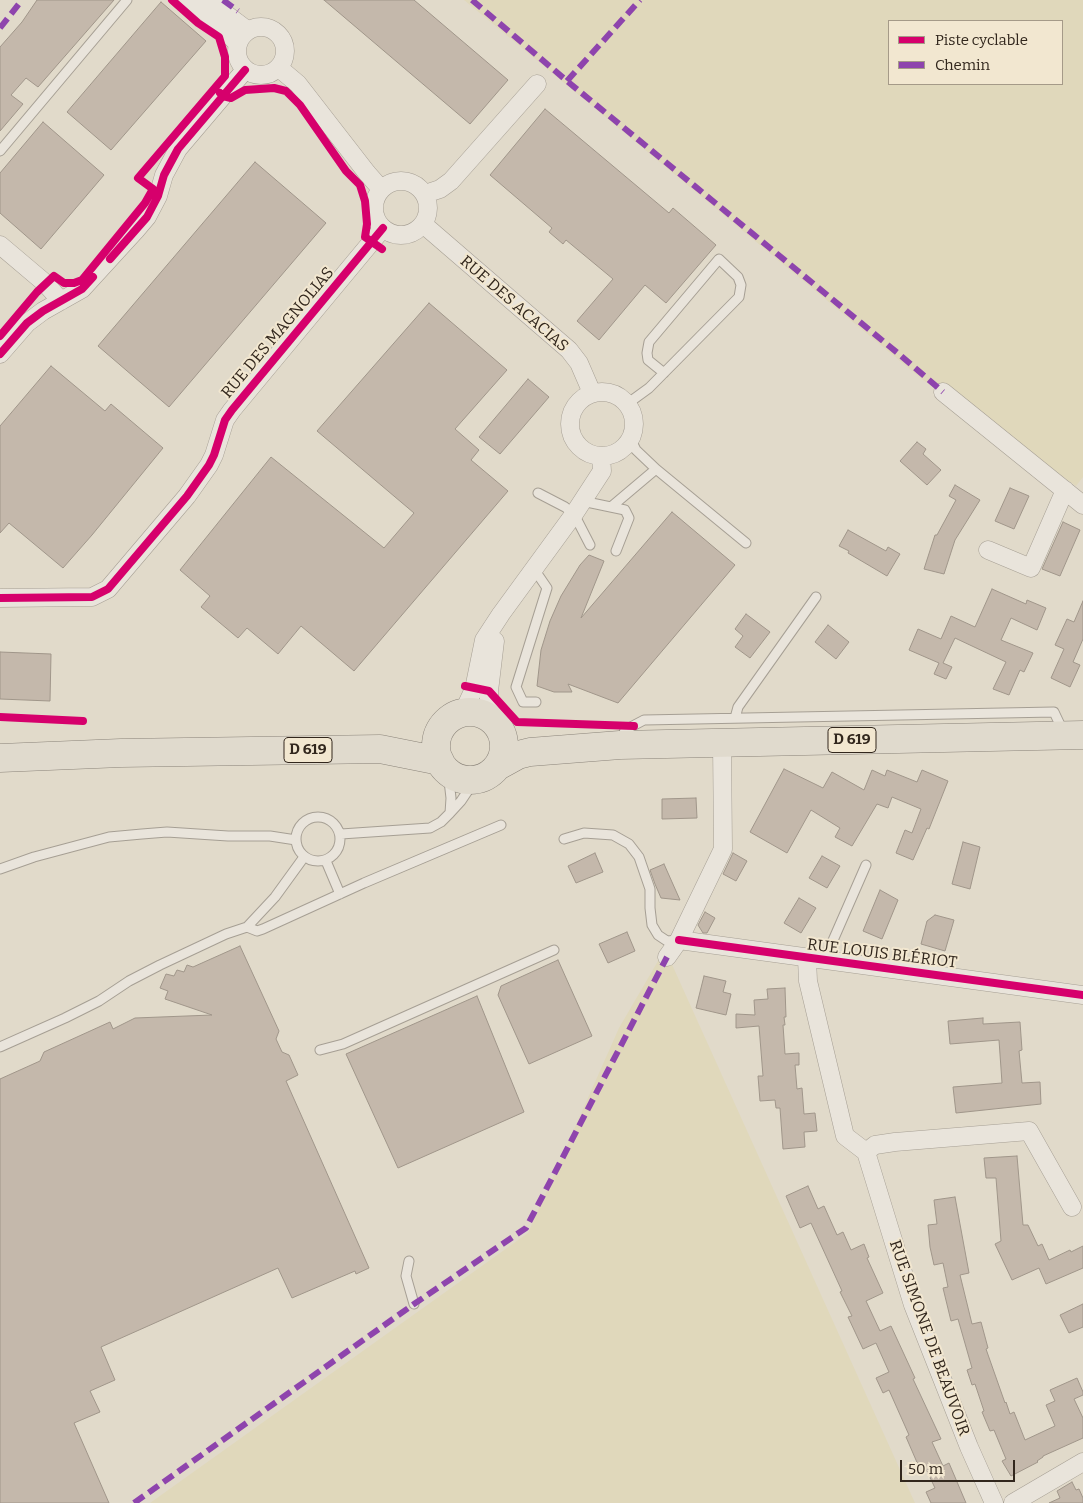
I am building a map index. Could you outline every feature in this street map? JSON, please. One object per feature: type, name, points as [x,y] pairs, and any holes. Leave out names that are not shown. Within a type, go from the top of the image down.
[{"type":"main road","points":[[474,712],[487,717],[499,729],[504,739],[504,753],[498,766],[488,776],[474,780],[460,779],[444,766],[436,747],[439,733],[447,722],[459,714],[474,712]]},
{"type":"main road","name":"D 619","points":[[499,729],[511,735],[548,741],[620,745]]},
{"type":"main road","name":"D 619","points":[[0,758],[121,753],[380,749],[439,733]]},
{"type":"main road","name":"D 619","points":[[498,766],[518,755],[530,752],[620,745],[1074,736]]},
{"type":"main road","name":"D 619","points":[[0,746],[121,753]]},
{"type":"main road","name":"D 619","points":[[380,749],[444,766]]},
{"type":"street","points":[[185,0],[220,26],[242,36]]},
{"type":"street","points":[[207,0],[242,36]]},
{"type":"street","points":[[258,26],[270,28],[280,35],[285,46],[285,58],[279,68],[268,75],[256,75],[246,70],[237,58],[242,36],[258,26]]},
{"type":"street","points":[[279,68],[298,84],[381,189]]},
{"type":"street","points":[[0,354],[27,323],[44,310],[82,289],[142,224],[158,196],[164,175],[178,149],[246,70]]},
{"type":"street","points":[[425,194],[440,189],[451,181],[537,84]]},
{"type":"street","points":[[399,181],[409,182],[418,186],[425,194],[428,210],[423,224],[413,232],[401,235],[394,234],[383,228],[376,219],[374,209],[376,198],[381,189],[390,183],[399,181]]},
{"type":"street","name":"RUE DES ACACIAS","points":[[423,224],[569,350],[579,363],[592,393]]},
{"type":"street","name":"RUE DES MAGNOLIAS","points":[[0,598],[92,597],[108,589],[187,496],[209,465],[225,420],[232,410],[383,228]]},
{"type":"street","points":[[0,245],[45,284],[61,301]]},
{"type":"street","points":[[606,392],[620,398],[626,404],[633,416],[633,431],[623,448],[611,454],[601,456],[588,453],[574,441],[570,423],[573,410],[578,403],[592,393],[606,392]]},
{"type":"street","points":[[943,392],[1083,505]]},
{"type":"street","points":[[459,714],[467,704],[474,689],[484,640],[602,472],[601,456]]},
{"type":"street","points":[[988,550],[1031,568],[1064,490]]},
{"type":"street","points":[[499,729],[489,708],[489,692],[493,654],[501,614]]},
{"type":"street","points":[[667,957],[678,940],[723,848],[722,742]]},
{"type":"street","name":"RUE LOUIS BLÉRIOT","points":[[678,940],[1083,995]]},
{"type":"street","points":[[816,960],[808,981],[845,1136],[866,1152],[875,1145],[895,1142],[1028,1131],[1072,1208]]},
{"type":"street","name":"RUE SIMONE DE BEAUVOIR","points":[[866,1152],[913,1305],[931,1354],[994,1503]]},
{"type":"street","points":[[1013,1503],[1083,1462]]},
{"type":"lane","points":[[0,151],[127,0]]},
{"type":"lane","points":[[626,404],[649,388],[664,373],[739,297],[741,285],[738,277],[719,259],[649,342],[648,360],[664,373]]},
{"type":"lane","points":[[630,438],[636,450],[656,469],[746,543]]},
{"type":"lane","points":[[611,507],[656,469]]},
{"type":"lane","points":[[538,494],[566,507],[611,507],[625,510],[630,518],[616,551]]},
{"type":"lane","points":[[578,508],[590,545]]},
{"type":"lane","points":[[534,569],[547,588],[516,686],[523,702],[536,702]]},
{"type":"lane","points":[[735,718],[738,707],[816,597]]},
{"type":"lane","points":[[620,745],[625,730],[644,720],[735,718],[1054,712],[1074,736]]},
{"type":"lane","points":[[444,766],[451,798],[450,813]]},
{"type":"lane","points":[[340,834],[430,828],[441,822],[462,801],[474,780]]},
{"type":"lane","points":[[314,817],[329,819],[336,825],[340,834],[341,842],[338,850],[326,861],[318,862],[304,857],[299,850],[296,840],[298,829],[302,823],[314,817]]},
{"type":"lane","points":[[247,928],[257,932],[501,825]]},
{"type":"lane","points":[[0,868],[109,837],[134,834],[167,832],[228,836],[270,836],[296,840]]},
{"type":"lane","points":[[564,839],[584,833],[613,835],[629,844],[639,857],[650,889],[652,925],[658,935],[667,941],[678,940]]},
{"type":"lane","points":[[0,1047],[99,1001],[129,980],[160,965],[226,934],[247,928],[276,897],[304,857]]},
{"type":"lane","points":[[326,861],[340,894]]},
{"type":"lane","points":[[816,960],[866,865]]},
{"type":"lane","points":[[320,1050],[343,1044],[554,950]]},
{"type":"lane","points":[[409,1261],[406,1276],[414,1304]]},
{"type":"shaded area","points":[[464,0],[1083,0],[1083,477],[1076,486],[923,380]]},
{"type":"shaded area","points":[[665,949],[915,1503],[150,1503],[528,1233],[619,1028]]},
{"type":"building","points":[[37,0],[114,0],[38,87],[26,78],[11,95],[23,104],[0,131],[0,47],[22,22]]},
{"type":"building","points":[[324,0],[414,0],[508,80],[470,124]]},
{"type":"building","points":[[161,2],[206,41],[111,150],[67,112]]},
{"type":"building","points":[[545,109],[669,213],[673,208],[716,245],[666,303],[645,285],[599,340],[577,321],[613,279],[566,240],[563,244],[549,232],[552,228],[490,175]]},
{"type":"building","points":[[43,122],[104,175],[41,249],[0,213],[0,173]]},
{"type":"building","points":[[255,162],[326,223],[169,407],[98,346]]},
{"type":"building","points":[[429,303],[507,370],[455,429],[479,450],[471,460],[508,491],[354,671],[301,626],[278,654],[247,628],[238,638],[201,607],[210,596],[180,570],[271,457],[384,548],[414,513],[317,431]]},
{"type":"building","points":[[51,366],[105,411],[111,404],[163,448],[63,568],[9,523],[0,533],[0,426]]},
{"type":"building","points":[[528,379],[549,397],[500,454],[479,437]]},
{"type":"building","points":[[917,442],[926,449],[923,454],[941,470],[927,485],[900,461]]},
{"type":"building","points":[[955,485],[980,500],[955,540],[944,574],[924,569],[935,535],[937,535],[956,500],[949,496]]},
{"type":"building","points":[[1010,488],[1029,496],[1014,529],[995,521]]},
{"type":"building","points":[[672,512],[735,565],[618,703],[568,684],[572,692],[554,692],[537,686],[541,650],[550,621],[561,596],[580,565],[589,555],[604,561],[581,618]]},
{"type":"building","points":[[1063,522],[1080,530],[1060,576],[1042,569]]},
{"type":"building","points":[[848,530],[886,551],[888,547],[900,554],[887,576],[839,546]]},
{"type":"building","points":[[992,589],[1026,604],[1027,600],[1046,608],[1037,630],[1011,618],[1001,640],[1033,653],[1024,672],[1020,670],[1009,695],[993,689],[1006,662],[955,638],[943,663],[952,667],[946,679],[934,674],[939,663],[909,650],[918,629],[941,639],[951,616],[975,627]]},
{"type":"building","points":[[1083,601],[1083,639],[1073,662],[1080,665],[1070,687],[1051,678],[1064,649],[1055,645],[1067,619],[1074,622]]},
{"type":"building","points":[[746,614],[770,632],[750,658],[735,647],[743,636],[735,629]]},
{"type":"building","points":[[828,625],[849,642],[836,659],[815,642]]},
{"type":"building","points":[[0,652],[51,654],[50,701],[0,699]]},
{"type":"building","points":[[784,769],[823,788],[832,772],[864,790],[872,770],[885,776],[887,770],[917,782],[922,770],[948,781],[929,829],[927,828],[913,860],[896,853],[905,830],[912,833],[921,809],[892,797],[888,808],[877,804],[852,846],[835,837],[840,828],[811,810],[787,853],[750,832]]},
{"type":"building","points":[[696,798],[697,818],[662,819],[662,799]]},
{"type":"building","points":[[963,842],[980,847],[970,889],[952,884]]},
{"type":"building","points":[[595,853],[603,872],[576,883],[568,866]]},
{"type":"building","points":[[733,853],[747,861],[736,881],[723,874]]},
{"type":"building","points":[[822,856],[840,866],[827,888],[809,878]]},
{"type":"building","points":[[664,864],[680,900],[661,898],[650,870]]},
{"type":"building","points":[[880,890],[898,900],[882,939],[863,931]]},
{"type":"building","points":[[799,898],[816,908],[801,933],[784,923]]},
{"type":"building","points":[[705,912],[715,918],[707,933],[703,933],[698,925]]},
{"type":"building","points":[[935,915],[954,920],[945,951],[921,944],[927,921]]},
{"type":"building","points":[[627,932],[635,951],[608,963],[599,944]]},
{"type":"building","points":[[240,946],[279,1031],[276,1039],[282,1052],[289,1055],[298,1075],[286,1081],[369,1268],[356,1274],[355,1271],[292,1298],[278,1268],[101,1347],[115,1380],[90,1391],[100,1412],[74,1423],[109,1503],[0,1503],[0,1079],[40,1061],[44,1052],[110,1022],[113,1029],[135,1018],[212,1015],[165,999],[168,991],[160,988],[166,974],[174,976],[177,970],[184,972],[187,965],[193,967]]},
{"type":"building","points":[[558,960],[592,1036],[529,1064],[498,995],[501,986]]},
{"type":"building","points":[[704,976],[726,981],[723,992],[731,994],[726,1015],[696,1008]]},
{"type":"building","points":[[785,988],[786,1017],[784,1017],[785,1025],[783,1025],[785,1054],[799,1053],[799,1065],[795,1065],[797,1089],[802,1088],[804,1114],[815,1113],[817,1131],[804,1132],[805,1147],[783,1149],[780,1108],[776,1108],[775,1100],[760,1101],[758,1076],[763,1076],[759,1026],[736,1028],[736,1014],[755,1015],[754,1000],[768,999],[767,989]]},
{"type":"building","points":[[477,996],[524,1112],[398,1168],[346,1054]]},
{"type":"building","points":[[983,1018],[983,1024],[1020,1022],[1022,1050],[1019,1051],[1022,1083],[1040,1082],[1041,1104],[956,1113],[953,1087],[1002,1083],[999,1040],[950,1044],[948,1021]]},
{"type":"building","points":[[1017,1156],[1023,1225],[1028,1225],[1038,1246],[1042,1244],[1049,1260],[1083,1246],[1083,1268],[1046,1284],[1039,1268],[1012,1280],[995,1244],[1001,1241],[996,1178],[986,1178],[984,1158]]},
{"type":"building","points":[[808,1186],[818,1209],[824,1206],[837,1235],[843,1232],[851,1250],[864,1244],[869,1257],[867,1258],[883,1293],[866,1301],[880,1331],[891,1326],[941,1439],[932,1442],[943,1466],[949,1463],[966,1503],[931,1503],[926,1492],[935,1488],[924,1465],[919,1467],[906,1437],[909,1435],[889,1390],[883,1393],[876,1378],[889,1372],[876,1343],[863,1349],[848,1317],[852,1316],[840,1292],[842,1291],[811,1223],[800,1228],[786,1196]]},
{"type":"building","points":[[955,1197],[969,1273],[960,1275],[972,1324],[981,1322],[988,1348],[986,1349],[1005,1403],[1010,1414],[1014,1412],[1025,1440],[1055,1426],[1046,1405],[1055,1401],[1050,1390],[1077,1378],[1083,1392],[1083,1395],[1074,1399],[1083,1418],[1083,1438],[1043,1456],[1038,1462],[1011,1476],[1002,1461],[1006,1459],[994,1430],[990,1431],[982,1412],[984,1411],[975,1384],[972,1385],[967,1370],[972,1368],[958,1319],[951,1321],[943,1288],[948,1287],[943,1263],[934,1265],[930,1247],[928,1225],[937,1224],[934,1200]]},
{"type":"building","points":[[1083,1304],[1083,1327],[1069,1333],[1060,1315]]},
{"type":"building","points":[[1072,1482],[1076,1490],[1079,1489],[1083,1503],[1049,1503],[1060,1498],[1057,1491]]},
{"type":"marked path","points":[[0,28],[22,0]]},
{"type":"marked path","points":[[223,0],[238,11]]},
{"type":"marked path","points":[[472,0],[943,392]]},
{"type":"marked path","points":[[567,81],[640,0]]},
{"type":"marked path","points":[[134,1503],[414,1304],[526,1228],[667,957]]},
{"type":"cycle path","points":[[0,336],[37,292],[54,276],[64,283],[74,283],[82,280],[145,203],[153,189],[138,178],[225,76],[225,57],[219,37],[198,23],[172,0]]},
{"type":"cycle path","points":[[110,259],[147,217],[158,196],[164,175],[178,149],[245,70]]},
{"type":"cycle path","points":[[220,93],[231,98],[245,90],[274,88],[286,91],[300,105],[346,171],[360,185],[365,201],[367,224],[365,237],[382,249]]},
{"type":"cycle path","points":[[0,598],[92,597],[108,589],[187,496],[209,465],[225,420],[232,410],[383,228]]},
{"type":"cycle path","points":[[0,354],[27,323],[43,311],[82,289],[93,277]]},
{"type":"cycle path","points":[[465,686],[489,691],[517,722],[634,726]]},
{"type":"cycle path","points":[[0,717],[83,721]]},
{"type":"cycle path","points":[[679,940],[1083,995]]}]
